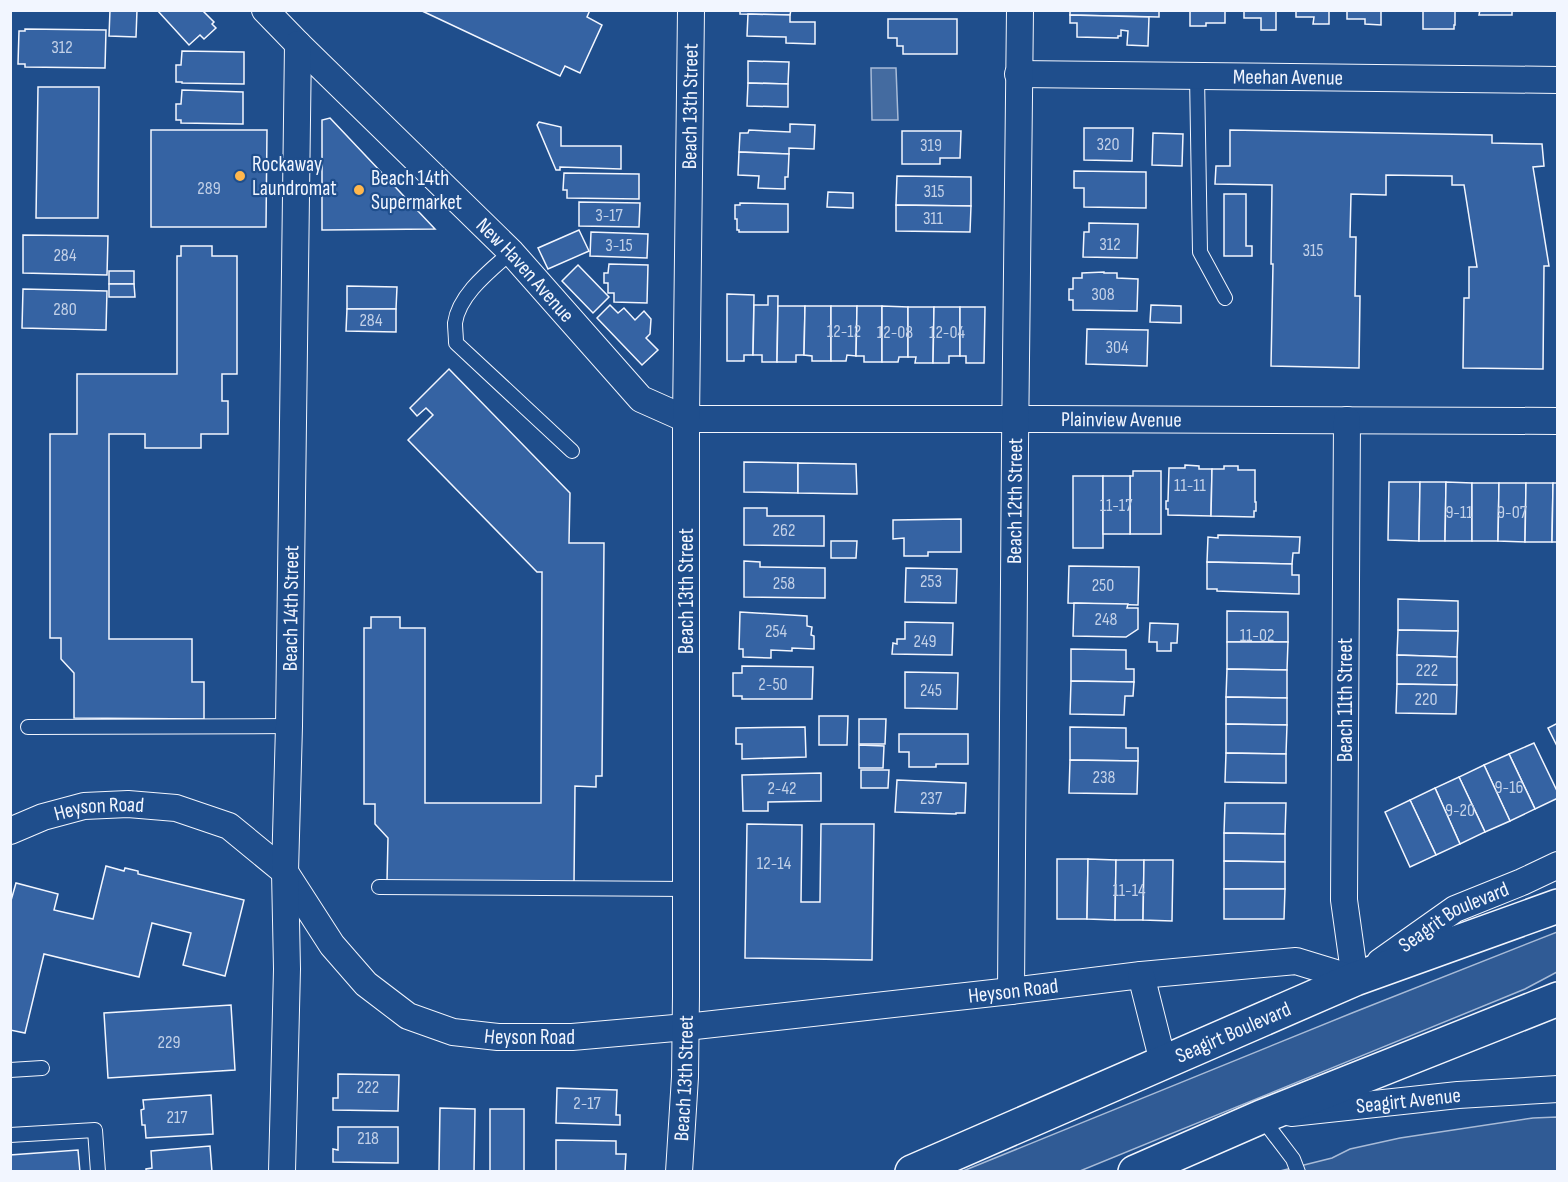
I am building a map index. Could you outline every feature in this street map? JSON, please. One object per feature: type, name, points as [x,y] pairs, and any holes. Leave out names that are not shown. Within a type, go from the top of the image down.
[{"type":"main road","name":"Seagirt Boulevard","points":[[912,1172],[1355,979],[1557,906]]},
{"type":"main road","points":[[1135,1172],[1261,1117],[1557,999]]},
{"type":"street","name":"New Haven Avenue","points":[[265,10],[511,252],[641,399],[686,419]]},
{"type":"street","name":"Beach 13th Street","points":[[679,1172],[686,1027],[686,419],[691,10]]},
{"type":"street","name":"Beach 12th Street","points":[[1011,991],[1020,10]]},
{"type":"street","name":"Beach 14th Street","points":[[282,1172],[297,44]]},
{"type":"street","name":"Meehan Avenue","points":[[1018,74],[1557,80]]},
{"type":"street","name":"Plainview Avenue","points":[[686,419],[1557,421]]},
{"type":"street","name":"Beach 11th Street","points":[[1347,420],[1344,900],[1355,979]]},
{"type":"street","name":"Heyson Road","points":[[10,831],[43,817],[84,806],[128,804],[176,808],[229,826],[285,872],[332,945],[366,984],[408,1016],[453,1032],[498,1037],[572,1037],[686,1027],[1141,975],[1296,961],[1355,979]]},
{"type":"street","name":"Seagrit Boulevard","points":[[1355,979],[1455,909],[1557,865]]},
{"type":"street","points":[[1141,975],[1163,1062]]},
{"type":"street","name":"Seagirt Avenue","points":[[1261,1117],[1458,1095],[1557,1089]]},
{"type":"lane","points":[[1197,76],[1200,252],[1225,298]]},
{"type":"lane","points":[[511,252],[483,278],[463,301],[455,322],[456,343],[572,451]]},
{"type":"lane","points":[[28,727],[289,726]]},
{"type":"lane","points":[[379,887],[686,889]]},
{"type":"lane","points":[[10,1070],[42,1068]]},
{"type":"lane","points":[[1261,1117],[1293,1159],[1298,1172]]},
{"type":"lane","points":[[10,1135],[95,1130],[98,1172]]},
{"type":"shaded area","points":[[871,68],[896,68],[898,120],[872,120]]},
{"type":"shaded area","points":[[1557,932],[1557,972],[1525,989],[1080,1171],[963,1171],[1352,1013]]},
{"type":"shaded area","points":[[1557,1117],[1557,1171],[1276,1172],[1332,1158],[1350,1149],[1400,1138],[1533,1118]]},
{"type":"building","points":[[110,10],[137,10],[136,37],[109,36]]},
{"type":"building","points":[[157,10],[202,10],[214,22],[212,24],[216,28],[204,39],[200,35],[189,45]]},
{"type":"building","points":[[420,10],[590,10],[587,17],[602,25],[580,73],[565,66],[560,76]]},
{"type":"building","points":[[740,10],[791,10],[790,15],[740,14]]},
{"type":"building","points":[[1070,10],[1159,10],[1159,17],[1070,15]]},
{"type":"building","points":[[1190,10],[1225,10],[1225,23],[1190,26]]},
{"type":"building","points":[[1244,10],[1276,10],[1276,30],[1261,30],[1261,18],[1244,18]]},
{"type":"building","points":[[1296,10],[1329,10],[1329,24],[1313,24],[1314,17],[1296,17]]},
{"type":"building","points":[[1347,10],[1381,10],[1381,25],[1365,24],[1365,19],[1347,19]]},
{"type":"building","points":[[1423,10],[1455,10],[1454,29],[1423,29]]},
{"type":"building","points":[[1480,10],[1512,10],[1512,15],[1479,15]]},
{"type":"building","points":[[748,14],[790,15],[790,22],[815,22],[815,44],[786,43],[786,37],[747,36]]},
{"type":"building","points":[[1070,15],[1149,17],[1148,46],[1127,45],[1128,31],[1121,30],[1121,36],[1118,38],[1077,37],[1077,23],[1070,23]]},
{"type":"building","points":[[888,19],[957,19],[957,54],[903,54],[903,46],[897,46],[897,38],[888,38]]},
{"type":"building","points":[[25,29],[106,30],[105,68],[25,67],[25,64],[18,64],[19,31],[25,31]]},
{"type":"building","points":[[182,51],[244,52],[244,84],[176,82],[176,65],[181,65]]},
{"type":"building","points":[[748,61],[789,62],[788,84],[748,83]]},
{"type":"building","points":[[748,83],[788,84],[788,107],[747,106]]},
{"type":"building","points":[[38,87],[99,87],[98,218],[36,218]]},
{"type":"building","points":[[182,90],[243,92],[243,124],[181,123],[181,120],[176,120],[176,104],[181,104]]},
{"type":"building","points":[[330,118],[435,229],[322,230],[322,120]]},
{"type":"building","points":[[539,122],[561,127],[561,146],[621,146],[621,169],[560,167],[560,170],[556,170],[537,125]]},
{"type":"building","points":[[790,124],[815,125],[814,149],[789,148],[789,154],[739,152],[740,133],[748,133],[749,130],[790,132]]},
{"type":"building","points":[[1084,128],[1133,128],[1132,161],[1084,160]]},
{"type":"building","points":[[151,130],[267,130],[266,227],[151,227]]},
{"type":"building","points":[[1230,130],[1492,135],[1492,143],[1542,144],[1544,166],[1533,167],[1549,266],[1544,266],[1543,369],[1463,368],[1464,298],[1469,298],[1469,267],[1477,267],[1464,185],[1452,185],[1452,176],[1386,175],[1386,195],[1351,194],[1350,237],[1356,237],[1355,296],[1360,296],[1359,368],[1271,366],[1272,185],[1215,184],[1216,166],[1230,166]]},
{"type":"building","points":[[902,131],[961,131],[960,158],[940,158],[940,164],[902,164]]},
{"type":"building","points":[[1153,133],[1183,134],[1182,166],[1152,165]]},
{"type":"building","points":[[739,152],[789,154],[785,189],[758,188],[759,176],[738,175]]},
{"type":"building","points":[[1074,171],[1146,172],[1146,208],[1084,207],[1084,188],[1074,188]]},
{"type":"building","points":[[564,173],[639,174],[639,199],[567,198],[567,190],[563,190]]},
{"type":"building","points":[[897,176],[971,177],[971,206],[896,205]]},
{"type":"building","points":[[828,192],[853,193],[853,208],[827,207]]},
{"type":"building","points":[[1224,194],[1246,194],[1246,246],[1252,246],[1252,256],[1224,256]]},
{"type":"building","points":[[579,202],[640,203],[639,227],[579,226]]},
{"type":"building","points":[[740,203],[788,204],[788,232],[739,232],[737,219],[735,219],[735,205],[740,205]]},
{"type":"building","points":[[896,205],[971,206],[970,232],[896,231]]},
{"type":"building","points":[[1089,223],[1138,224],[1137,258],[1083,257],[1084,232],[1089,232]]},
{"type":"building","points":[[579,230],[589,251],[548,269],[538,248]]},
{"type":"building","points":[[591,232],[648,234],[647,258],[590,256]]},
{"type":"building","points":[[23,235],[108,236],[107,275],[23,273]]},
{"type":"building","points":[[181,246],[212,246],[212,256],[237,256],[237,374],[222,374],[222,401],[228,401],[228,434],[201,434],[201,448],[145,448],[145,434],[109,434],[109,639],[192,639],[192,682],[204,682],[204,719],[74,718],[74,673],[61,659],[61,638],[50,638],[50,434],[77,434],[77,374],[177,374],[177,256],[181,256]]},
{"type":"building","points":[[609,264],[648,265],[647,303],[614,302],[614,293],[608,293],[608,283],[604,283],[604,273],[608,273]]},
{"type":"building","points":[[578,265],[609,297],[593,313],[562,281]]},
{"type":"building","points":[[109,271],[134,271],[134,284],[109,284]]},
{"type":"building","points":[[1082,273],[1117,273],[1117,278],[1138,279],[1137,311],[1073,310],[1073,300],[1069,300],[1069,289],[1073,289],[1073,278],[1082,278]]},
{"type":"building","points":[[109,284],[134,284],[135,297],[109,297]]},
{"type":"building","points":[[347,286],[397,287],[396,309],[347,309]]},
{"type":"building","points":[[23,289],[107,291],[106,330],[22,328]]},
{"type":"building","points":[[727,294],[754,295],[753,355],[744,355],[744,361],[727,361]]},
{"type":"building","points":[[768,296],[778,296],[777,362],[762,362],[762,355],[753,355],[754,305],[768,305]]},
{"type":"building","points":[[610,305],[618,313],[624,308],[635,320],[644,311],[651,319],[650,334],[646,338],[658,350],[642,365],[597,318]]},
{"type":"building","points":[[1151,305],[1181,306],[1181,323],[1150,322]]},
{"type":"building","points":[[778,306],[805,306],[804,355],[796,355],[796,362],[777,362]]},
{"type":"building","points":[[805,306],[831,306],[831,361],[812,361],[812,356],[804,355]]},
{"type":"building","points":[[831,306],[857,306],[856,356],[847,355],[846,361],[831,361]]},
{"type":"building","points":[[857,306],[882,306],[882,362],[864,362],[864,356],[856,356]]},
{"type":"building","points":[[882,306],[908,307],[908,357],[899,357],[898,362],[882,362]]},
{"type":"building","points":[[908,307],[934,307],[933,363],[915,363],[916,357],[908,357]]},
{"type":"building","points":[[934,307],[960,307],[960,356],[949,356],[949,363],[933,363]]},
{"type":"building","points":[[960,307],[985,307],[984,363],[966,363],[966,356],[960,356]]},
{"type":"building","points":[[347,309],[396,309],[396,332],[346,331]]},
{"type":"building","points":[[1087,329],[1148,330],[1147,366],[1086,364]]},
{"type":"building","points":[[449,369],[570,493],[569,543],[604,543],[602,776],[596,776],[596,787],[575,786],[574,884],[387,882],[388,838],[375,824],[375,804],[364,804],[364,628],[371,628],[371,617],[400,617],[400,628],[425,628],[425,803],[541,803],[542,572],[537,572],[408,440],[433,415],[426,408],[417,416],[410,408]]},
{"type":"building","points":[[744,462],[798,463],[798,493],[744,492]]},
{"type":"building","points":[[798,463],[856,464],[857,494],[798,493]]},
{"type":"building","points":[[1185,465],[1199,466],[1199,469],[1212,469],[1211,516],[1168,515],[1166,501],[1168,501],[1169,468],[1185,468]]},
{"type":"building","points":[[1224,466],[1238,466],[1238,470],[1255,470],[1256,511],[1254,511],[1254,517],[1211,516],[1212,469],[1224,469]]},
{"type":"building","points":[[1133,471],[1161,471],[1161,534],[1130,534],[1130,476],[1133,476]]},
{"type":"building","points":[[1073,476],[1103,476],[1103,548],[1073,548]]},
{"type":"building","points":[[1103,476],[1130,476],[1130,534],[1103,534]]},
{"type":"building","points":[[1389,482],[1420,482],[1419,541],[1388,540]]},
{"type":"building","points":[[1420,482],[1446,482],[1445,541],[1419,541]]},
{"type":"building","points":[[1446,482],[1472,483],[1472,541],[1445,541]]},
{"type":"building","points":[[1472,483],[1499,483],[1498,541],[1472,541]]},
{"type":"building","points":[[1499,483],[1526,483],[1525,542],[1498,541]]},
{"type":"building","points":[[1526,483],[1553,483],[1552,542],[1525,542]]},
{"type":"building","points":[[1553,483],[1558,483],[1558,542],[1552,542]]},
{"type":"building","points":[[744,508],[767,508],[767,516],[824,516],[824,546],[744,545]]},
{"type":"building","points":[[961,519],[961,552],[928,552],[928,556],[904,556],[904,538],[893,539],[893,520]]},
{"type":"building","points":[[1218,535],[1300,537],[1299,553],[1293,553],[1292,564],[1207,562],[1208,537],[1218,538]]},
{"type":"building","points":[[831,541],[857,541],[856,558],[831,558]]},
{"type":"building","points":[[744,561],[760,562],[760,567],[825,568],[825,598],[744,597]]},
{"type":"building","points":[[1207,562],[1292,564],[1292,575],[1299,575],[1299,594],[1207,589]]},
{"type":"building","points":[[1069,566],[1139,567],[1138,605],[1068,603]]},
{"type":"building","points":[[906,568],[957,569],[956,603],[905,602]]},
{"type":"building","points":[[1398,599],[1458,601],[1458,631],[1398,630]]},
{"type":"building","points":[[1074,603],[1128,604],[1127,608],[1138,608],[1138,629],[1126,637],[1073,636]]},
{"type":"building","points":[[1227,611],[1288,612],[1288,642],[1227,642]]},
{"type":"building","points":[[740,612],[807,616],[807,626],[812,627],[811,635],[814,636],[814,649],[771,650],[771,658],[743,657],[743,649],[739,649]]},
{"type":"building","points":[[905,622],[953,623],[952,655],[892,654],[893,643],[897,644],[897,639],[905,639]]},
{"type":"building","points":[[1150,623],[1178,624],[1177,643],[1171,643],[1171,651],[1157,651],[1157,642],[1149,642]]},
{"type":"building","points":[[1398,630],[1458,631],[1457,657],[1397,655]]},
{"type":"building","points":[[1227,642],[1288,642],[1287,670],[1227,669]]},
{"type":"building","points":[[1071,649],[1126,650],[1126,669],[1134,669],[1134,682],[1071,681]]},
{"type":"building","points":[[1397,655],[1457,657],[1457,685],[1397,684]]},
{"type":"building","points":[[742,666],[813,667],[812,699],[742,699],[742,696],[733,696],[733,673],[742,673]]},
{"type":"building","points":[[1227,669],[1287,670],[1287,698],[1226,697]]},
{"type":"building","points":[[905,672],[958,673],[957,709],[905,708]]},
{"type":"building","points":[[1071,681],[1134,682],[1133,696],[1125,696],[1124,715],[1070,714]]},
{"type":"building","points":[[1397,684],[1457,685],[1456,714],[1396,713]]},
{"type":"building","points":[[1226,697],[1287,698],[1287,725],[1226,724]]},
{"type":"building","points":[[819,716],[848,716],[847,745],[819,745]]},
{"type":"building","points":[[859,719],[886,719],[885,744],[859,744]]},
{"type":"building","points":[[1558,723],[1558,748],[1548,728]]},
{"type":"building","points":[[1226,724],[1287,725],[1286,754],[1226,753]]},
{"type":"building","points":[[805,727],[806,757],[742,759],[742,744],[736,744],[736,728]]},
{"type":"building","points":[[1070,727],[1126,728],[1126,748],[1138,748],[1138,761],[1070,760]]},
{"type":"building","points":[[899,734],[968,734],[968,764],[909,767],[909,752],[899,752]]},
{"type":"building","points":[[1534,743],[1558,793],[1558,798],[1535,809],[1509,754]]},
{"type":"building","points":[[859,745],[884,746],[883,768],[859,768]]},
{"type":"building","points":[[1226,753],[1286,754],[1286,783],[1225,782]]},
{"type":"building","points":[[1509,754],[1535,809],[1510,821],[1484,765]]},
{"type":"building","points":[[1070,760],[1138,761],[1137,794],[1069,793]]},
{"type":"building","points":[[1484,765],[1510,821],[1485,832],[1459,777]]},
{"type":"building","points":[[861,770],[889,770],[888,788],[861,788]]},
{"type":"building","points":[[821,773],[821,801],[768,802],[768,811],[743,811],[742,775]]},
{"type":"building","points":[[1459,777],[1485,832],[1460,844],[1435,788]]},
{"type":"building","points":[[897,780],[966,783],[965,813],[895,812]]},
{"type":"building","points":[[1435,788],[1460,844],[1436,855],[1410,800]]},
{"type":"building","points":[[1410,800],[1436,855],[1410,867],[1385,812]]},
{"type":"building","points":[[1225,803],[1286,803],[1285,834],[1224,833]]},
{"type":"building","points":[[747,824],[802,825],[801,902],[820,902],[821,824],[874,824],[872,960],[745,958]]},
{"type":"building","points":[[1224,833],[1285,834],[1285,862],[1224,861]]},
{"type":"building","points":[[1057,859],[1088,859],[1087,919],[1057,919]]},
{"type":"building","points":[[1088,859],[1116,860],[1115,920],[1087,919]]},
{"type":"building","points":[[1116,860],[1144,860],[1143,920],[1115,920]]},
{"type":"building","points":[[1144,860],[1173,860],[1172,921],[1143,920]]},
{"type":"building","points":[[1224,861],[1285,862],[1285,889],[1224,889]]},
{"type":"building","points":[[106,866],[124,871],[125,868],[138,871],[138,874],[244,900],[225,976],[183,965],[191,933],[152,923],[139,977],[44,954],[25,1033],[10,1030],[10,904],[16,883],[58,894],[54,910],[93,919]]},
{"type":"building","points":[[1224,889],[1285,889],[1284,919],[1224,919]]},
{"type":"building","points":[[231,1005],[235,1070],[108,1078],[104,1013]]},
{"type":"building","points":[[338,1074],[399,1075],[398,1111],[333,1110],[333,1098],[338,1098]]},
{"type":"building","points":[[557,1088],[617,1090],[616,1115],[620,1115],[620,1125],[556,1123]]},
{"type":"building","points":[[211,1095],[213,1134],[146,1138],[145,1125],[142,1125],[143,1100]]},
{"type":"building","points":[[440,1108],[475,1109],[474,1172],[439,1171]]},
{"type":"building","points":[[490,1109],[524,1109],[524,1171],[490,1171]]},
{"type":"building","points":[[338,1127],[398,1127],[398,1163],[333,1162],[333,1149],[338,1150]]},
{"type":"building","points":[[556,1140],[616,1141],[616,1154],[626,1154],[625,1172],[556,1172]]},
{"type":"building","points":[[210,1146],[212,1172],[146,1172],[146,1169],[152,1168],[151,1151]]},
{"type":"building","points":[[78,1150],[80,1172],[10,1172],[10,1155]]},
{"type":"place","name":"Rockaway Laundromat","points":[[240,176]]},
{"type":"place","name":"Beach 14th Supermarket","points":[[359,190]]}]
